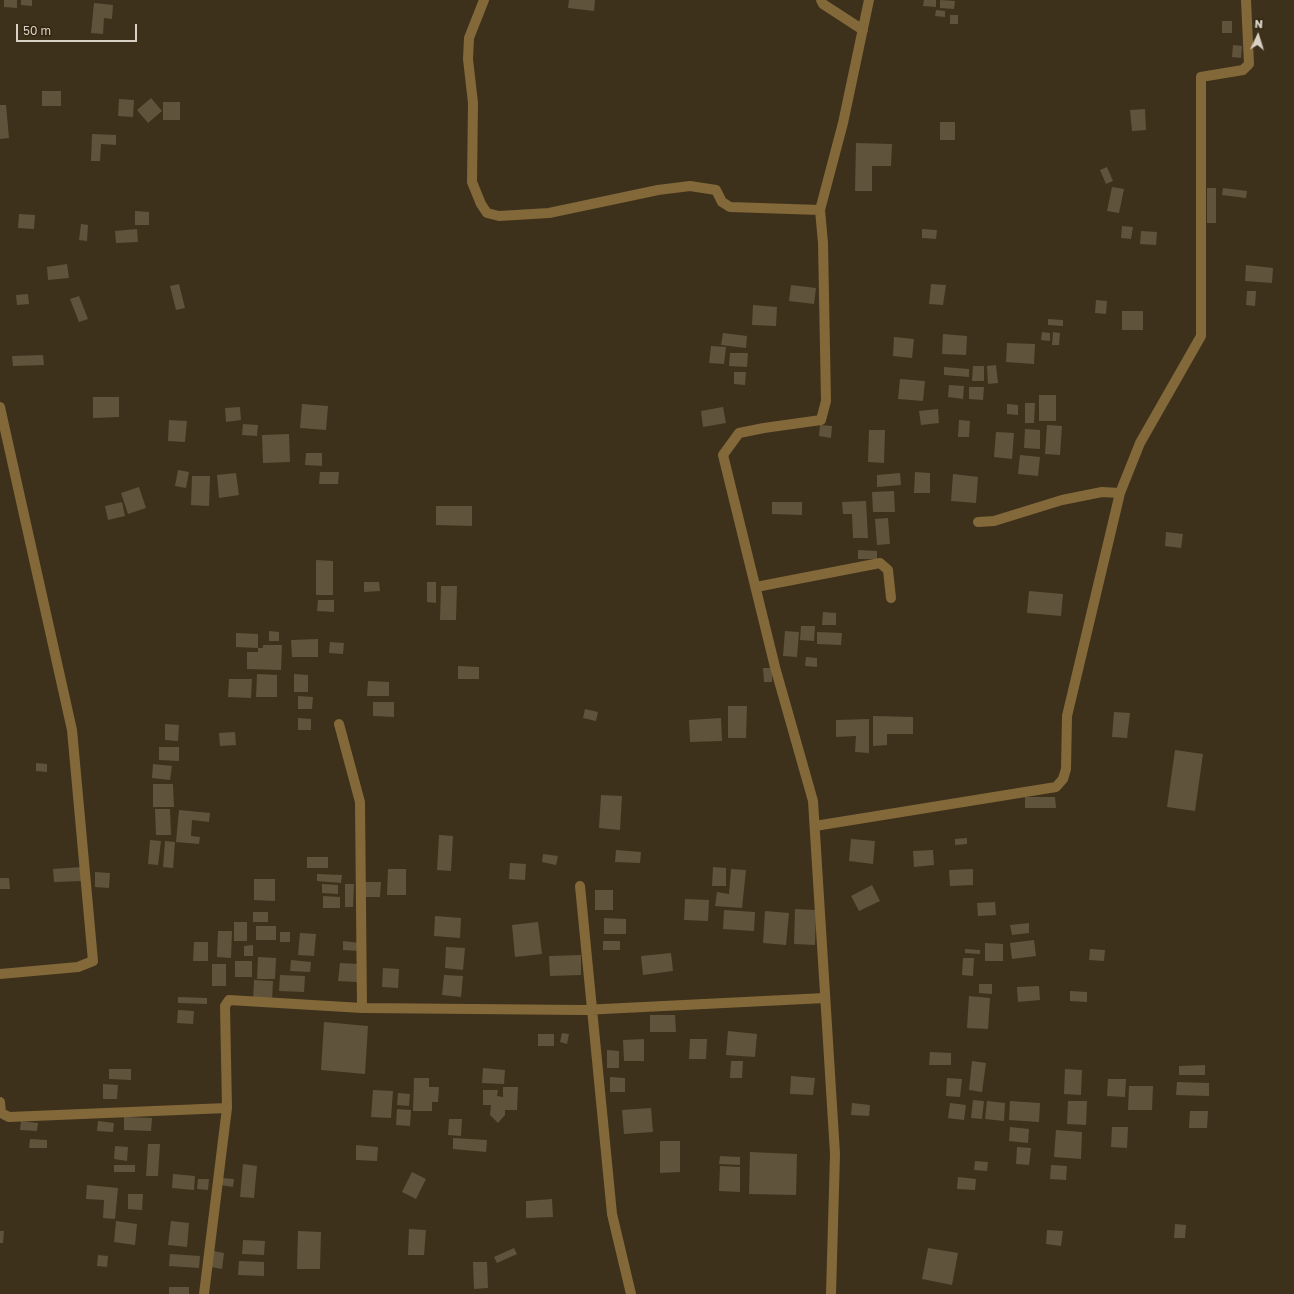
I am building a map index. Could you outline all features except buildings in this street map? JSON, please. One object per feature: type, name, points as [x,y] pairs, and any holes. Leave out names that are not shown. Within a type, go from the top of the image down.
[{"type":"street","points":[[484,0],[469,38],[468,59],[473,103],[471,140],[472,182],[481,204],[487,213],[499,216],[549,213],[658,190],[690,186],[716,190],[722,202],[730,208],[820,210]]},
{"type":"street","points":[[821,0],[823,4],[863,30]]},
{"type":"street","points":[[831,1294],[834,1154],[813,801],[775,666],[723,455],[739,433],[821,420],[826,401],[823,242],[820,210],[842,123],[869,0]]},
{"type":"street","points":[[815,826],[1056,787],[1064,779],[1066,769],[1067,716],[1120,493],[1140,443],[1201,336],[1201,77],[1243,70],[1249,64],[1246,0]]},
{"type":"street","points":[[0,407],[72,730],[92,960],[78,967],[0,974]]},
{"type":"street","points":[[978,522],[994,521],[1020,512],[1102,492],[1120,493]]},
{"type":"street","points":[[756,587],[880,563],[888,570],[892,598]]},
{"type":"street","points":[[338,724],[360,802],[362,1008]]},
{"type":"street","points":[[580,886],[612,1214],[631,1294]]},
{"type":"street","points":[[204,1294],[227,1108],[224,1006],[229,1000],[362,1008],[592,1009],[825,998]]},
{"type":"street","points":[[0,1102],[1,1113],[8,1117],[227,1108]]}]
